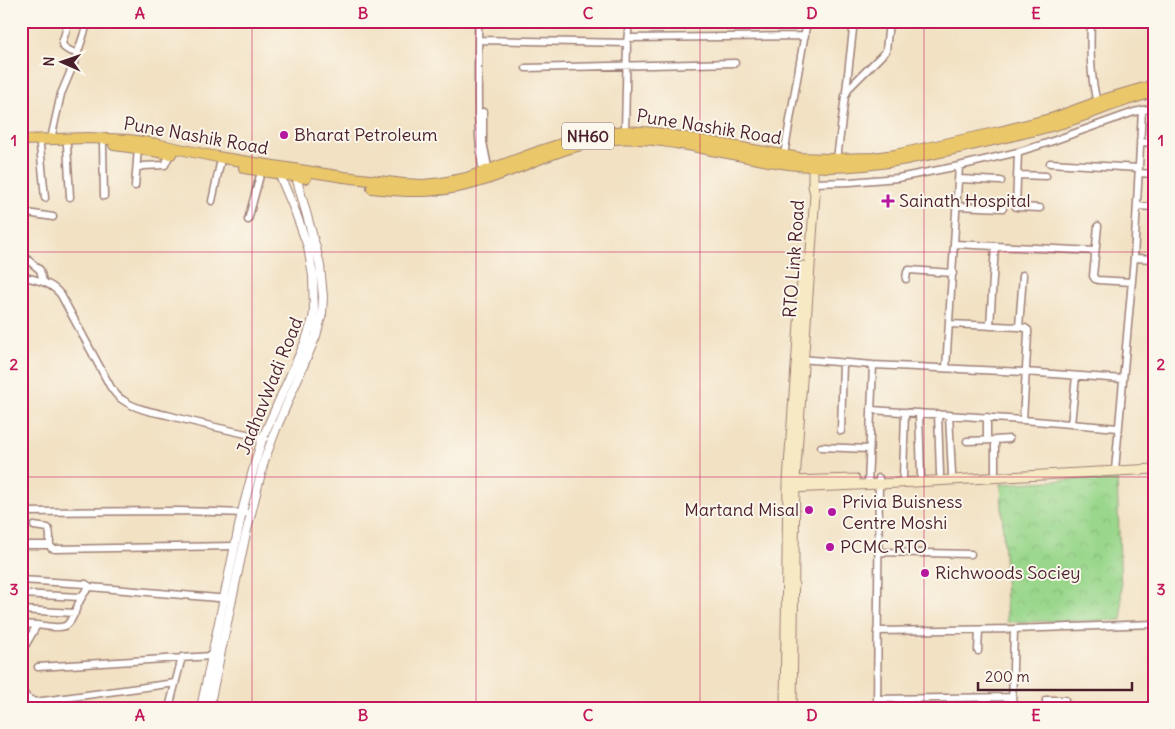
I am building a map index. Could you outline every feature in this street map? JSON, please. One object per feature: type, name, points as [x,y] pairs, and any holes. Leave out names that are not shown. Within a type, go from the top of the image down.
[{"type":"highway","name":"Pune Nashik Road","points":[[487,175],[564,142],[586,136],[625,131],[680,136],[784,156],[837,159],[873,158],[999,132],[1054,118],[1124,93],[1154,85]]},
{"type":"highway","name":"Pune Nashik Road","points":[[21,146],[103,145],[138,148],[220,164],[423,185],[487,175],[568,150],[615,139],[667,142],[767,160],[814,166],[875,165],[930,155],[1060,123],[1154,92]]},
{"type":"highway","name":"Pune Nashik Road","points":[[21,140],[111,138],[135,140],[262,168]]},
{"type":"main road","name":"RTO Link Road","points":[[785,708],[792,484],[809,194],[813,185],[814,166]]},
{"type":"main road","points":[[792,484],[868,482],[1115,468],[1154,463]]},
{"type":"main road","points":[[878,481],[903,477],[995,471],[1154,469]]},
{"type":"main road","name":"RTO Link Road","points":[[792,484],[792,708]]},
{"type":"street","points":[[69,21],[62,46],[78,54]]},
{"type":"street","points":[[51,139],[61,94],[78,54],[88,21]]},
{"type":"street","points":[[480,21],[479,143],[487,175]]},
{"type":"street","points":[[625,131],[629,21]]},
{"type":"street","points":[[784,156],[807,21]]},
{"type":"street","points":[[837,159],[854,21]]},
{"type":"street","points":[[846,92],[886,51],[889,21]]},
{"type":"street","points":[[1091,21],[1090,68],[1097,102]]},
{"type":"street","points":[[480,40],[628,41],[805,36]]},
{"type":"street","points":[[526,68],[735,63]]},
{"type":"street","points":[[813,185],[898,178],[959,166],[1018,152],[1142,110],[1154,108]]},
{"type":"street","points":[[1115,468],[1134,258],[1142,110]]},
{"type":"street","points":[[1140,142],[1154,142]]},
{"type":"street","points":[[67,145],[70,197]]},
{"type":"street","points":[[103,145],[104,196]]},
{"type":"street","points":[[40,146],[45,198]]},
{"type":"street","points":[[135,186],[138,148]]},
{"type":"street","points":[[1018,152],[1016,207],[1040,208]]},
{"type":"street","points":[[137,168],[165,165],[170,154]]},
{"type":"street","points":[[1050,163],[1139,170],[1154,174]]},
{"type":"street","points":[[212,201],[220,164]]},
{"type":"street","points":[[946,368],[959,166]]},
{"type":"street","points":[[248,220],[262,168]]},
{"type":"street","name":"JadhavWadi Road","points":[[201,708],[212,656],[228,599],[246,513],[250,479],[263,437],[313,320],[315,305],[314,276],[308,247],[277,170]]},
{"type":"street","name":"JadhavWadi Road","points":[[209,708],[223,638],[235,546],[272,439],[316,336],[322,314],[323,297],[320,266],[295,172]]},
{"type":"street","points":[[1018,175],[1046,176]]},
{"type":"street","points":[[959,179],[1002,181]]},
{"type":"street","points":[[957,206],[1003,208]]},
{"type":"street","points":[[1137,206],[1154,207]]},
{"type":"street","points":[[21,212],[53,217]]},
{"type":"street","points":[[1098,226],[1093,276],[1098,280],[1132,282]]},
{"type":"street","points":[[955,244],[1095,251]]},
{"type":"street","points":[[990,326],[995,246]]},
{"type":"street","points":[[21,254],[40,270],[42,281]]},
{"type":"street","points":[[1134,258],[1154,259]]},
{"type":"street","points":[[906,279],[909,270],[953,273]]},
{"type":"street","points":[[21,276],[42,281],[57,289],[110,386],[117,396],[124,401],[133,406],[162,414],[272,439]]},
{"type":"street","points":[[1019,327],[1022,276]]},
{"type":"street","points":[[949,324],[1019,327],[1028,330],[1023,420]]},
{"type":"street","points":[[800,359],[1123,379]]},
{"type":"street","points":[[841,432],[843,363]]},
{"type":"street","points":[[868,482],[873,365]]},
{"type":"street","points":[[1071,424],[1076,376]]},
{"type":"street","points":[[871,410],[1118,428]]},
{"type":"street","points":[[903,477],[905,412]]},
{"type":"street","points":[[919,413],[921,476]]},
{"type":"street","points":[[938,414],[940,474]]},
{"type":"street","points":[[949,415],[952,474]]},
{"type":"street","points":[[987,417],[995,471]]},
{"type":"street","points":[[967,441],[1009,439]]},
{"type":"street","points":[[821,447],[869,449]]},
{"type":"street","points":[[877,708],[878,481]]},
{"type":"street","points":[[21,512],[246,513]]},
{"type":"street","points":[[34,526],[48,528],[50,531],[50,545]]},
{"type":"street","points":[[28,545],[50,545],[51,548],[55,549],[235,546]]},
{"type":"street","points":[[878,552],[971,554]]},
{"type":"street","points":[[21,580],[86,584],[90,587],[228,599]]},
{"type":"street","points":[[21,624],[66,626],[74,613],[80,597],[90,587]]},
{"type":"street","points":[[21,594],[80,597]]},
{"type":"street","points":[[21,610],[74,613]]},
{"type":"street","points":[[877,632],[1154,624]]},
{"type":"street","points":[[21,653],[37,625]]},
{"type":"street","points":[[1012,708],[1014,629]]},
{"type":"street","points":[[978,651],[979,630]]},
{"type":"street","points":[[38,667],[212,656]]},
{"type":"street","points":[[169,708],[182,657]]},
{"type":"street","points":[[21,689],[27,698],[36,702],[175,683]]},
{"type":"street","points":[[877,699],[1013,698]]},
{"type":"street","points":[[1046,708],[1046,700],[1065,700],[1065,708]]},
{"type":"street","points":[[21,706],[32,701]]},
{"type":"green space","points":[[1117,477],[1122,620],[1007,622],[1001,484]]},
{"type":"place","name":"Bharat Petroleum","points":[[284,135]]},
{"type":"place","name":"Sainath Hospital","points":[[888,201]]},
{"type":"place","name":"Martand Misal","points":[[809,510]]},
{"type":"place","name":"Privia Buisness Centre Moshi","points":[[832,512]]},
{"type":"place","name":"PCMC RTO","points":[[830,547]]},
{"type":"place","name":"Richwoods Sociey","points":[[925,573]]}]
